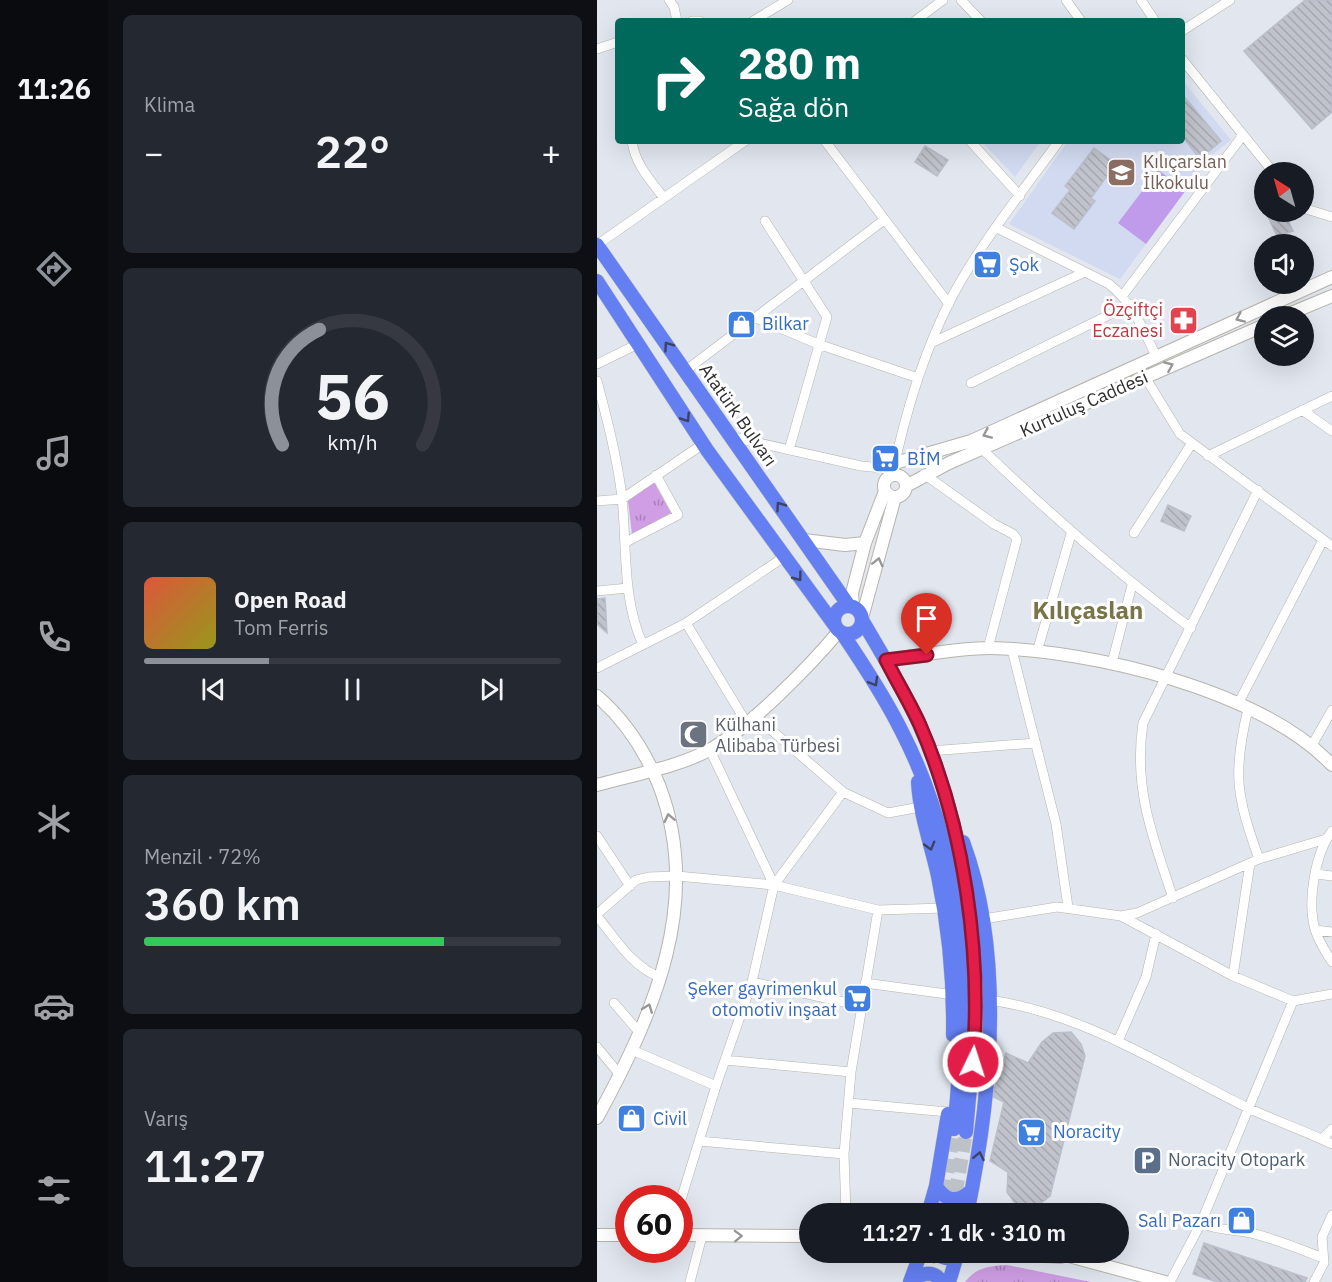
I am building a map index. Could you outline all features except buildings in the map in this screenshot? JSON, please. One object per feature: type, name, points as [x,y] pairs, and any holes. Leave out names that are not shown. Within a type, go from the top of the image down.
[{"type":"main road","name":"Atatürk Bulvarı","points":[[597,245],[851,606]]},
{"type":"main road","points":[[839,630],[855,632],[862,619],[890,494],[885,483],[893,469],[963,445],[1332,277]]},
{"type":"main road","points":[[597,281],[703,444],[784,558],[839,630],[902,730],[918,768],[948,862],[960,930],[963,1008],[960,1130],[975,1039],[972,925],[958,849],[930,751]]},
{"type":"main road","points":[[1308,306],[1332,296]]},
{"type":"main road","name":"Kurtuluş Caddesi","points":[[890,494],[905,492],[906,486],[924,474],[1254,330]]},
{"type":"main road","points":[[893,469],[906,486]]},
{"type":"main road","points":[[890,494],[865,543],[852,593],[851,606],[862,619],[886,660],[919,724],[975,874],[983,919],[989,1000],[981,1144],[969,1203]]},
{"type":"main road","points":[[804,540],[845,545],[865,543]]},
{"type":"main road","points":[[839,630],[834,618],[838,611],[851,606]]},
{"type":"main road","points":[[597,785],[710,750],[750,719],[823,650],[839,630]]},
{"type":"main road","points":[[886,660],[988,648],[1037,652],[1112,663],[1166,678],[1243,707],[1291,730],[1332,765]]},
{"type":"main road","points":[[597,696],[625,724],[652,769],[667,807],[675,847],[677,876],[677,909],[660,977],[632,1050],[597,1116]]},
{"type":"main road","points":[[918,768],[919,807],[945,908],[954,995],[953,1056],[948,1112],[931,1203]]},
{"type":"main road","points":[[936,1186],[942,1195],[952,1200],[963,1198],[971,1191]]},
{"type":"main road","points":[[597,1235],[615,1235]]},
{"type":"main road","points":[[693,1236],[799,1236]]},
{"type":"main road","points":[[911,1282],[917,1263]]},
{"type":"main road","points":[[949,1282],[955,1263]]},
{"type":"main road","points":[[1090,1263],[1165,1282]]},
{"type":"main road","points":[[911,1282],[922,1274],[938,1276],[942,1282]]},
{"type":"street","points":[[669,0],[674,7],[676,18]]},
{"type":"street","points":[[758,18],[788,0]]},
{"type":"street","points":[[919,18],[943,0]]},
{"type":"street","points":[[961,0],[978,18]]},
{"type":"street","points":[[1066,0],[1079,18]]},
{"type":"street","points":[[1141,0],[1153,18]]},
{"type":"street","points":[[1185,29],[1230,0]]},
{"type":"street","points":[[597,49],[615,43]]},
{"type":"street","points":[[1185,63],[1265,162]]},
{"type":"street","points":[[1123,295],[1243,135]]},
{"type":"street","points":[[632,144],[634,155],[642,170],[664,198]]},
{"type":"street","points":[[597,245],[741,144]]},
{"type":"street","points":[[827,144],[949,304]]},
{"type":"street","points":[[973,144],[1020,196]]},
{"type":"street","points":[[732,437],[861,466],[893,469],[898,439],[918,378],[949,304],[997,228],[1057,144]]},
{"type":"street","points":[[1314,212],[1332,218]]},
{"type":"street","points":[[685,370],[806,282],[884,220]]},
{"type":"street","points":[[765,221],[827,316],[789,450]]},
{"type":"street","points":[[997,228],[1109,284],[1123,295],[1131,304],[1156,356]]},
{"type":"street","points":[[931,343],[1085,272]]},
{"type":"street","points":[[971,383],[1131,304]]},
{"type":"street","points":[[756,318],[818,344],[918,378]]},
{"type":"street","points":[[597,364],[638,344]]},
{"type":"street","points":[[1137,365],[1180,434],[1332,546]]},
{"type":"street","points":[[597,381],[618,465],[626,542],[628,604],[643,645]]},
{"type":"street","points":[[1208,456],[1332,396]]},
{"type":"street","points":[[1302,410],[1332,431]]},
{"type":"street","points":[[1134,533],[1192,443]]},
{"type":"street","points":[[597,501],[622,499],[703,444]]},
{"type":"street","points":[[982,449],[1071,534],[1133,585],[1191,628]]},
{"type":"street","points":[[924,474],[948,494],[1013,534],[1017,539],[988,648]]},
{"type":"street","points":[[626,542],[678,515],[656,475]]},
{"type":"street","points":[[1173,898],[1145,816],[1139,750],[1143,723],[1258,490]]},
{"type":"street","points":[[1037,652],[1071,534]]},
{"type":"street","points":[[1233,976],[1255,861],[1239,798],[1237,774],[1243,707],[1323,540]]},
{"type":"street","points":[[597,668],[686,623],[784,558]]},
{"type":"street","points":[[1112,663],[1133,585]]},
{"type":"street","points":[[597,591],[628,588]]},
{"type":"street","points":[[686,623],[750,719],[843,792],[888,813],[919,807]]},
{"type":"street","points":[[1012,650],[1056,824],[1068,907]]},
{"type":"street","points":[[1311,747],[1332,710]]},
{"type":"street","points":[[930,751],[1036,742]]},
{"type":"street","points":[[710,750],[774,885]]},
{"type":"street","points":[[685,1185],[716,1086],[752,982],[774,885],[843,792]]},
{"type":"street","points":[[1332,831],[1326,839],[1311,899],[1315,930],[1332,962]]},
{"type":"street","points":[[597,836],[630,886]]},
{"type":"street","points":[[983,919],[1068,907],[1121,916],[1137,914],[1255,861],[1326,839]]},
{"type":"street","points":[[1316,874],[1332,876]]},
{"type":"street","points":[[660,977],[647,973],[634,961],[597,915],[642,878],[677,876],[774,885],[878,910],[945,908]]},
{"type":"street","points":[[846,1203],[844,1154],[851,1072],[878,910]]},
{"type":"street","points":[[1121,916],[1233,976],[1293,1001],[1332,994]]},
{"type":"street","points":[[1315,930],[1332,932]]},
{"type":"street","points":[[1118,1041],[1146,977],[1156,934]]},
{"type":"street","points":[[752,982],[862,1006]]},
{"type":"street","points":[[865,983],[954,995]]},
{"type":"street","points":[[989,1000],[1043,1011],[1118,1041],[1250,1109],[1332,1144]]},
{"type":"street","points":[[1170,1282],[1201,1223],[1293,1001]]},
{"type":"street","points":[[614,1003],[639,1032]]},
{"type":"street","points":[[597,1047],[620,1075]]},
{"type":"street","points":[[632,1050],[716,1086]]},
{"type":"street","points":[[725,1060],[851,1072]]},
{"type":"street","points":[[849,1103],[948,1112]]},
{"type":"street","points":[[1322,1139],[1332,1129]]},
{"type":"street","points":[[699,1141],[844,1154]]},
{"type":"street","points":[[1314,1282],[1324,1263],[1322,1237],[1332,1215]]},
{"type":"street","points":[[1201,1223],[1213,1228],[1248,1232],[1286,1243],[1323,1258]]},
{"type":"street","points":[[690,1282],[702,1236]]},
{"type":"shaded area","name":"Kılıçarslan İlkokulu","points":[[1185,84],[1231,140],[1212,155],[1120,279],[1009,224],[1066,144],[1185,144]]},
{"type":"shaded area","points":[[984,144],[1039,144],[1015,177]]},
{"type":"shaded area","points":[[1158,170],[1186,190],[1146,244],[1118,223]]},
{"type":"green space","points":[[654,482],[671,513],[632,534],[628,501]]},
{"type":"green space","points":[[1007,1265],[1091,1282],[965,1282],[979,1270]]},
{"type":"tunnel","points":[[943,1203],[954,1129]]},
{"type":"tunnel","points":[[954,1203],[966,1132]]},
{"type":"tunnel","points":[[922,1282],[928,1263]]},
{"type":"tunnel","points":[[932,1282],[938,1263]]},
{"type":"place","name":"Kılıçarslan İlkokulu","points":[[1122,172]]},
{"type":"place","name":"Şok","points":[[988,265]]},
{"type":"place","name":"Özçiftçi Eczanesi","points":[[1184,320]]},
{"type":"place","name":"Bilkar","points":[[741,324]]},
{"type":"place","name":"BİM","points":[[886,459]]},
{"type":"place","name":"Külhani Alibaba Türbesi","points":[[694,735]]},
{"type":"place","name":"Şeker gayrimenkul otomotiv inşaat","points":[[858,999]]},
{"type":"place","name":"Civil","points":[[632,1119]]},
{"type":"place","name":"Noracity","points":[[1032,1132]]},
{"type":"place","name":"Noracity Otopark","points":[[1147,1160]]},
{"type":"place","name":"Salı Pazarı","points":[[1242,1221]]},
{"type":"district","name":"Kılıçaslan","points":[[1088,611]]},
{"type":"route","points":[[927,655],[886,660],[919,724],[930,751],[958,849],[972,925],[975,979],[973,1062]]}]
